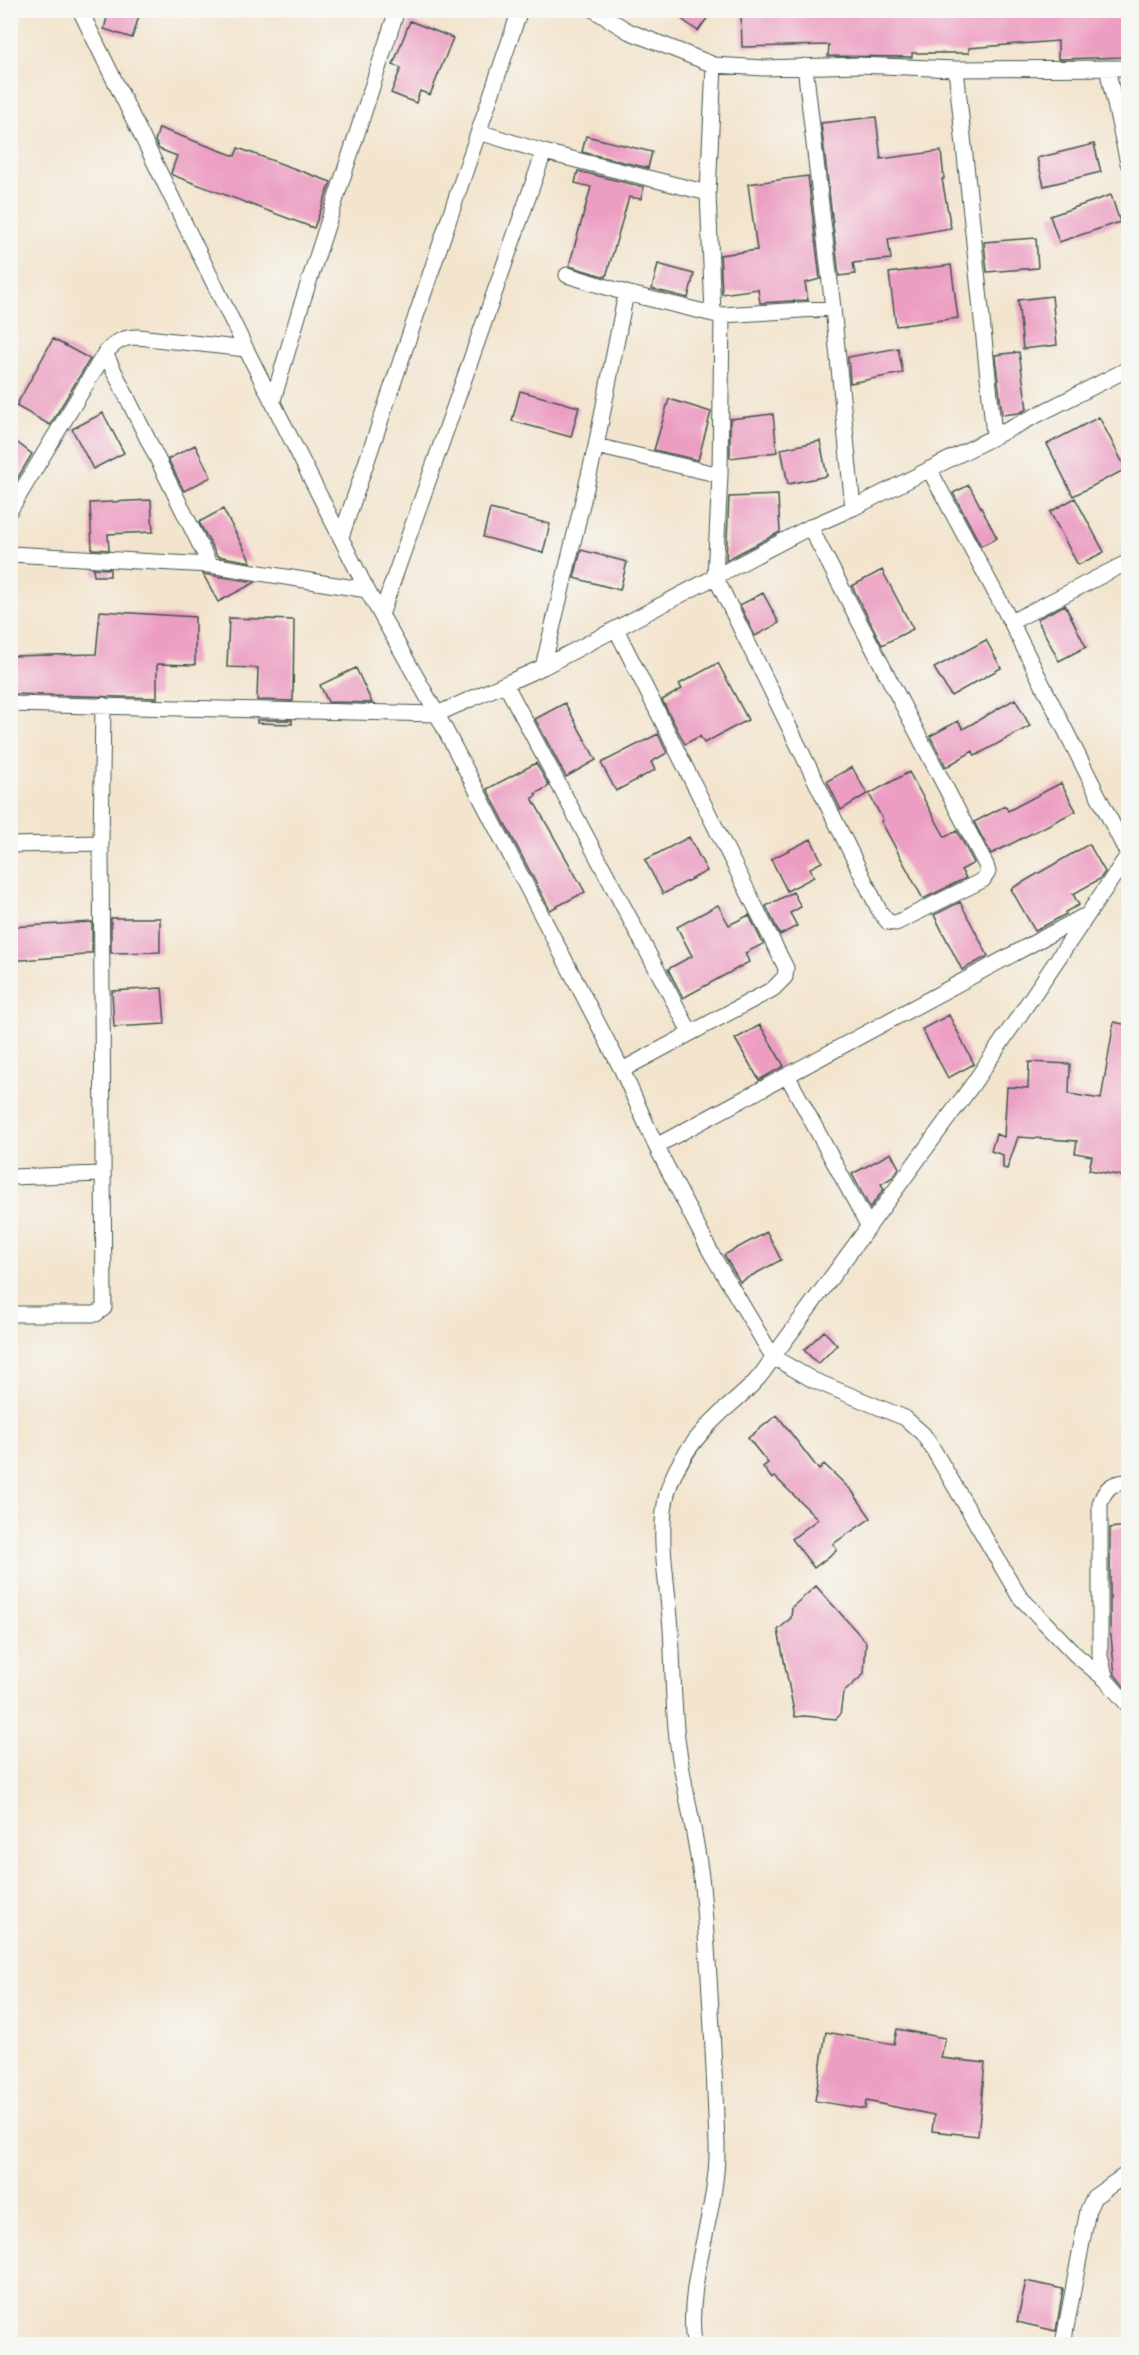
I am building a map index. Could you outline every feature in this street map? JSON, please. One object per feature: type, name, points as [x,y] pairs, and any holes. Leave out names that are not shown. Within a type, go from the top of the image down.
[{"type":"street","points":[[80,10],[367,590],[437,714],[622,1070],[656,1146],[711,1253],[773,1357],[813,1380],[905,1418],[914,1424],[939,1458],[1019,1596],[1076,1655],[1107,1680],[1128,1705]]},
{"type":"street","points":[[273,400],[304,294],[397,10]]},
{"type":"street","points":[[341,537],[520,10]]},
{"type":"street","points":[[594,10],[628,31],[714,65],[764,68],[857,65],[956,69],[1128,68]]},
{"type":"street","points":[[714,65],[708,193],[717,314],[720,475],[715,576],[885,920],[896,923],[983,880],[988,872],[810,527]]},
{"type":"street","points":[[805,66],[853,508]]},
{"type":"street","points":[[1107,68],[1128,163]]},
{"type":"street","points":[[956,69],[994,435]]},
{"type":"street","points":[[479,132],[544,152],[708,193]]},
{"type":"street","points":[[381,615],[544,152]]},
{"type":"street","points":[[567,275],[717,314],[833,308]]},
{"type":"street","points":[[543,667],[596,446],[626,292]]},
{"type":"street","points":[[10,510],[105,353],[116,341],[127,337],[246,349]]},
{"type":"street","points":[[105,353],[210,565]]},
{"type":"street","points":[[10,704],[437,714],[543,667],[810,527],[853,508],[1128,369]]},
{"type":"street","points":[[596,446],[720,475]]},
{"type":"street","points":[[694,2344],[691,2325],[693,2294],[704,2246],[717,2161],[716,2123],[702,1884],[677,1738],[668,1586],[662,1532],[668,1491],[677,1468],[695,1442],[722,1412],[753,1387],[973,1084],[1128,855],[1011,622],[929,469]]},
{"type":"street","points":[[10,554],[210,565],[367,590]]},
{"type":"street","points":[[1011,622],[1128,562]]},
{"type":"street","points":[[616,629],[786,968],[785,977],[773,989],[622,1070]]},
{"type":"street","points":[[506,685],[690,1032]]},
{"type":"street","points":[[10,1314],[96,1314],[104,1308],[101,843],[103,705]]},
{"type":"street","points":[[10,845],[101,843]]},
{"type":"street","points":[[656,1146],[1086,915]]},
{"type":"street","points":[[788,1077],[869,1227]]},
{"type":"street","points":[[10,1177],[102,1174]]},
{"type":"street","points":[[1107,1680],[1100,1656],[1100,1504],[1109,1486],[1117,1482],[1128,1482]]},
{"type":"street","points":[[1062,2344],[1088,2210],[1094,2197],[1128,2173]]},
{"type":"building","points":[[109,10],[141,10],[132,38],[104,29]]},
{"type":"building","points":[[669,10],[713,10],[698,31]]},
{"type":"building","points":[[755,10],[1128,10],[1128,57],[1058,59],[1058,41],[969,48],[969,53],[912,53],[912,57],[828,56],[829,45],[742,47],[741,13],[756,13]]},
{"type":"building","points":[[410,21],[453,38],[430,95],[420,91],[416,103],[391,93],[401,68],[393,65]]},
{"type":"building","points":[[876,117],[881,159],[941,151],[944,179],[942,179],[951,228],[888,239],[891,259],[853,263],[855,274],[839,276],[821,123]]},
{"type":"building","points":[[159,128],[235,156],[238,148],[331,182],[314,228],[172,175],[177,156],[159,149],[155,141]]},
{"type":"building","points":[[586,136],[652,152],[648,168],[582,152]]},
{"type":"building","points":[[1094,144],[1101,172],[1044,186],[1037,158]]},
{"type":"building","points":[[578,171],[644,187],[641,199],[629,197],[606,277],[569,266],[591,187],[575,183]]},
{"type":"building","points":[[808,176],[820,279],[805,283],[808,300],[760,303],[758,289],[722,294],[720,255],[757,250],[748,184]]},
{"type":"building","points":[[1111,195],[1120,222],[1059,242],[1050,216]]},
{"type":"building","points":[[1036,238],[1038,268],[987,272],[984,242]]},
{"type":"building","points":[[658,264],[694,274],[688,298],[652,289]]},
{"type":"building","points":[[951,265],[958,318],[896,326],[889,273]]},
{"type":"building","points":[[1052,296],[1057,345],[1023,349],[1018,300]]},
{"type":"building","points":[[53,339],[90,359],[50,425],[16,406]]},
{"type":"building","points":[[898,348],[903,373],[850,383],[848,357]]},
{"type":"building","points":[[1019,352],[1027,409],[1019,413],[1002,415],[995,355]]},
{"type":"building","points":[[520,391],[579,407],[571,437],[512,421]]},
{"type":"building","points":[[669,399],[711,412],[698,460],[654,450]]},
{"type":"building","points":[[103,413],[124,453],[93,469],[72,429]]},
{"type":"building","points":[[773,414],[777,452],[730,458],[730,419]]},
{"type":"building","points":[[1099,417],[1126,469],[1073,496],[1047,444]]},
{"type":"building","points":[[10,437],[32,454],[14,484],[10,482]]},
{"type":"building","points":[[820,441],[827,476],[788,484],[781,449]]},
{"type":"building","points":[[195,445],[211,477],[184,491],[168,459]]},
{"type":"building","points":[[969,485],[997,538],[981,546],[953,493]]},
{"type":"building","points":[[778,495],[780,532],[726,560],[729,497]]},
{"type":"building","points":[[1075,498],[1104,552],[1078,565],[1050,512]]},
{"type":"building","points":[[151,500],[153,532],[108,534],[109,550],[92,549],[90,503]]},
{"type":"building","points":[[223,509],[251,562],[217,556],[199,522]]},
{"type":"building","points":[[490,509],[550,524],[543,553],[483,537]]},
{"type":"building","points":[[581,550],[627,562],[620,590],[574,578]]},
{"type":"building","points":[[93,568],[110,569],[110,576],[94,576]]},
{"type":"building","points":[[882,570],[913,629],[882,645],[852,586]]},
{"type":"building","points":[[203,574],[209,575],[256,582],[218,602]]},
{"type":"building","points":[[763,593],[779,623],[755,636],[740,605]]},
{"type":"building","points":[[1065,605],[1086,647],[1059,661],[1037,619]]},
{"type":"building","points":[[100,611],[195,617],[195,665],[157,664],[157,698],[10,694],[10,656],[96,654]]},
{"type":"building","points":[[229,618],[294,620],[293,701],[257,700],[258,668],[227,667]]},
{"type":"building","points":[[986,640],[1001,668],[951,696],[934,668]]},
{"type":"building","points":[[718,663],[748,720],[704,743],[700,736],[685,744],[662,700],[682,689],[679,684]]},
{"type":"building","points":[[356,668],[372,703],[328,702],[320,685]]},
{"type":"building","points":[[1015,699],[1030,726],[975,756],[973,751],[946,767],[930,736],[958,721],[963,729]]},
{"type":"building","points":[[565,703],[596,760],[566,777],[535,719]]},
{"type":"building","points":[[257,720],[292,720],[292,724],[257,723]]},
{"type":"building","points":[[658,734],[667,753],[651,762],[655,770],[616,791],[601,763]]},
{"type":"building","points":[[536,763],[549,786],[532,798],[585,892],[550,910],[487,789]]},
{"type":"building","points":[[852,767],[867,794],[841,810],[827,781]]},
{"type":"building","points":[[909,772],[945,837],[957,831],[974,863],[961,870],[966,878],[923,899],[869,794]]},
{"type":"building","points":[[1061,783],[1076,811],[991,854],[974,822],[1005,806],[1008,811]]},
{"type":"building","points":[[689,837],[707,871],[663,894],[645,860]]},
{"type":"building","points":[[811,839],[822,862],[810,868],[814,877],[787,891],[771,859]]},
{"type":"building","points":[[1089,844],[1105,872],[1100,879],[1073,894],[1079,905],[1035,931],[1011,889]]},
{"type":"building","points":[[793,892],[801,907],[790,913],[797,926],[780,935],[766,906]]},
{"type":"building","points":[[960,902],[988,956],[962,970],[934,915]]},
{"type":"building","points":[[718,905],[729,925],[749,915],[763,944],[745,953],[749,962],[683,998],[668,969],[692,956],[677,927]]},
{"type":"building","points":[[111,918],[160,918],[160,952],[111,953]]},
{"type":"building","points":[[92,922],[92,953],[10,961],[10,927]]},
{"type":"building","points":[[162,988],[165,1024],[114,1027],[112,991]]},
{"type":"building","points":[[949,1015],[974,1064],[948,1078],[922,1029]]},
{"type":"building","points":[[1114,1022],[1128,1025],[1128,1177],[1089,1170],[1092,1156],[1075,1153],[1077,1141],[1018,1137],[1007,1169],[1003,1168],[1003,1155],[991,1151],[996,1134],[1004,1137],[1007,1087],[1028,1088],[1029,1062],[1070,1064],[1069,1094],[1101,1099]]},
{"type":"building","points":[[760,1025],[784,1066],[759,1080],[735,1039]]},
{"type":"building","points":[[891,1153],[899,1168],[893,1177],[881,1184],[884,1189],[870,1208],[852,1174]]},
{"type":"building","points":[[767,1232],[781,1260],[740,1282],[724,1255]]},
{"type":"building","points":[[824,1331],[837,1345],[818,1364],[804,1350]]},
{"type":"building","points":[[777,1415],[819,1470],[824,1464],[852,1491],[871,1518],[833,1544],[837,1550],[814,1568],[792,1539],[818,1519],[775,1477],[772,1479],[763,1467],[768,1463],[748,1438]]},
{"type":"building","points":[[1128,1526],[1128,1691],[1115,1675],[1110,1627],[1110,1528]]},
{"type":"building","points":[[816,1586],[866,1642],[864,1674],[843,1693],[840,1715],[836,1719],[795,1717],[778,1630],[791,1618],[792,1607]]},
{"type":"building","points":[[897,2029],[945,2038],[941,2058],[985,2063],[978,2136],[932,2131],[934,2115],[866,2101],[865,2109],[815,2101],[826,2032],[894,2044]]},
{"type":"building","points":[[1026,2281],[1063,2289],[1056,2331],[1017,2322]]}]
